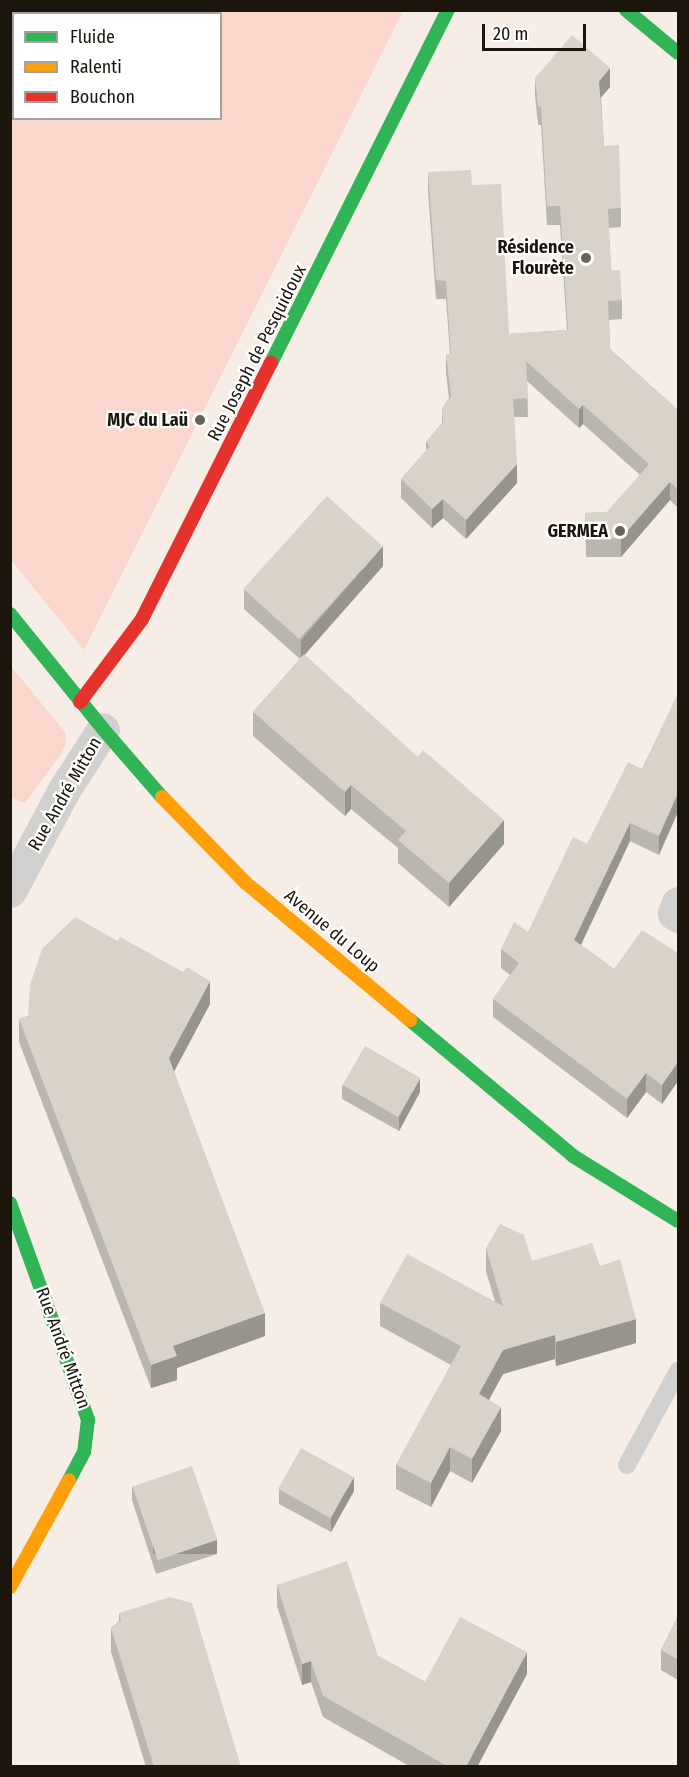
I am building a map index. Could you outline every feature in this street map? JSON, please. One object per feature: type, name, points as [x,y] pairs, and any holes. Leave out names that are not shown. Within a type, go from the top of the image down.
[{"type":"street","name":"Rue Joseph de Pesquidoux","points":[[80,702],[142,619],[448,10]]},
{"type":"street","points":[[626,10],[678,53]]},
{"type":"street","name":"Avenue du Loup","points":[[10,614],[80,702],[165,800],[246,883],[573,1156],[678,1221]]},
{"type":"street","name":"Rue André Mitton","points":[[10,891],[64,790],[103,729]]},
{"type":"street","points":[[678,903],[674,913],[678,916]]},
{"type":"street","name":"Rue André Mitton","points":[[10,1203],[88,1420],[84,1452],[10,1587]]},
{"type":"lane","points":[[627,1464],[678,1371]]},
{"type":"shaded area","points":[[11,10],[403,11],[84,650],[11,560]]},
{"type":"shaded area","points":[[11,666],[65,732],[66,743],[62,753],[25,803],[11,798]]},
{"type":"building","points":[[572,35],[610,68],[599,81],[604,146],[619,145],[621,208],[608,209],[611,270],[620,270],[622,300],[608,301],[610,349],[678,410],[678,489],[670,482],[621,538],[586,539],[585,513],[607,512],[649,464],[583,405],[579,409],[526,361],[528,398],[513,399],[517,464],[466,520],[443,499],[432,509],[401,479],[430,446],[426,442],[443,422],[442,409],[451,396],[446,354],[451,354],[446,281],[436,280],[428,172],[471,170],[472,185],[501,184],[509,334],[568,330],[560,206],[547,206],[541,106],[538,107],[535,78]]},
{"type":"building","points":[[327,496],[383,546],[299,639],[243,589]]},
{"type":"building","points":[[304,654],[418,757],[423,750],[504,820],[449,883],[398,840],[406,831],[351,785],[345,792],[253,712]]},
{"type":"building","points":[[678,694],[678,793],[659,836],[630,823],[574,940],[614,969],[642,930],[678,953],[678,1062],[662,1085],[646,1073],[627,1099],[493,999],[519,963],[501,949],[514,922],[528,932],[573,837],[587,844],[628,762],[642,769]]},
{"type":"building","points":[[75,917],[118,941],[120,937],[183,972],[187,967],[210,981],[169,1058],[265,1313],[173,1346],[177,1356],[151,1365],[19,1019],[28,1016],[30,985],[42,949]]},
{"type":"building","points":[[365,1046],[420,1078],[398,1117],[342,1085]]},
{"type":"building","points":[[500,1224],[524,1235],[532,1261],[592,1243],[600,1266],[620,1259],[636,1319],[556,1342],[555,1335],[503,1350],[479,1394],[501,1407],[472,1459],[450,1447],[431,1483],[396,1465],[461,1346],[380,1303],[407,1254],[503,1306],[486,1248]]},
{"type":"building","points":[[301,1448],[353,1477],[331,1518],[278,1489]]},
{"type":"building","points":[[192,1466],[217,1540],[158,1560],[132,1487]]},
{"type":"building","points":[[347,1561],[378,1656],[425,1682],[460,1617],[527,1652],[466,1767],[449,1767],[323,1696],[311,1661],[302,1664],[277,1585]]},
{"type":"building","points":[[170,1597],[192,1603],[241,1767],[154,1767],[111,1628],[121,1620],[119,1613]]},
{"type":"building","points":[[678,1616],[678,1660],[661,1650]]},
{"type":"waterway","points":[[10,19],[12,15]]},
{"type":"traffic: fast","points":[[271,363],[448,10]]},
{"type":"traffic: fast","points":[[626,10],[678,53]]},
{"type":"traffic: fast","points":[[10,614],[103,729],[162,797]]},
{"type":"traffic: fast","points":[[410,1020],[573,1156],[678,1221]]},
{"type":"traffic: fast","points":[[10,1203],[88,1420],[84,1452],[69,1480]]},
{"type":"traffic: slow","points":[[162,797],[246,883],[410,1020]]},
{"type":"traffic: slow","points":[[10,1587],[69,1480]]},
{"type":"traffic: jam","points":[[80,702],[142,619],[271,363]]},
{"type":"place","name":"Résidence Flourète","points":[[586,258]]},
{"type":"place","name":"MJC du Laü","points":[[200,420]]},
{"type":"place","name":"GERMEA","points":[[620,531]]}]
